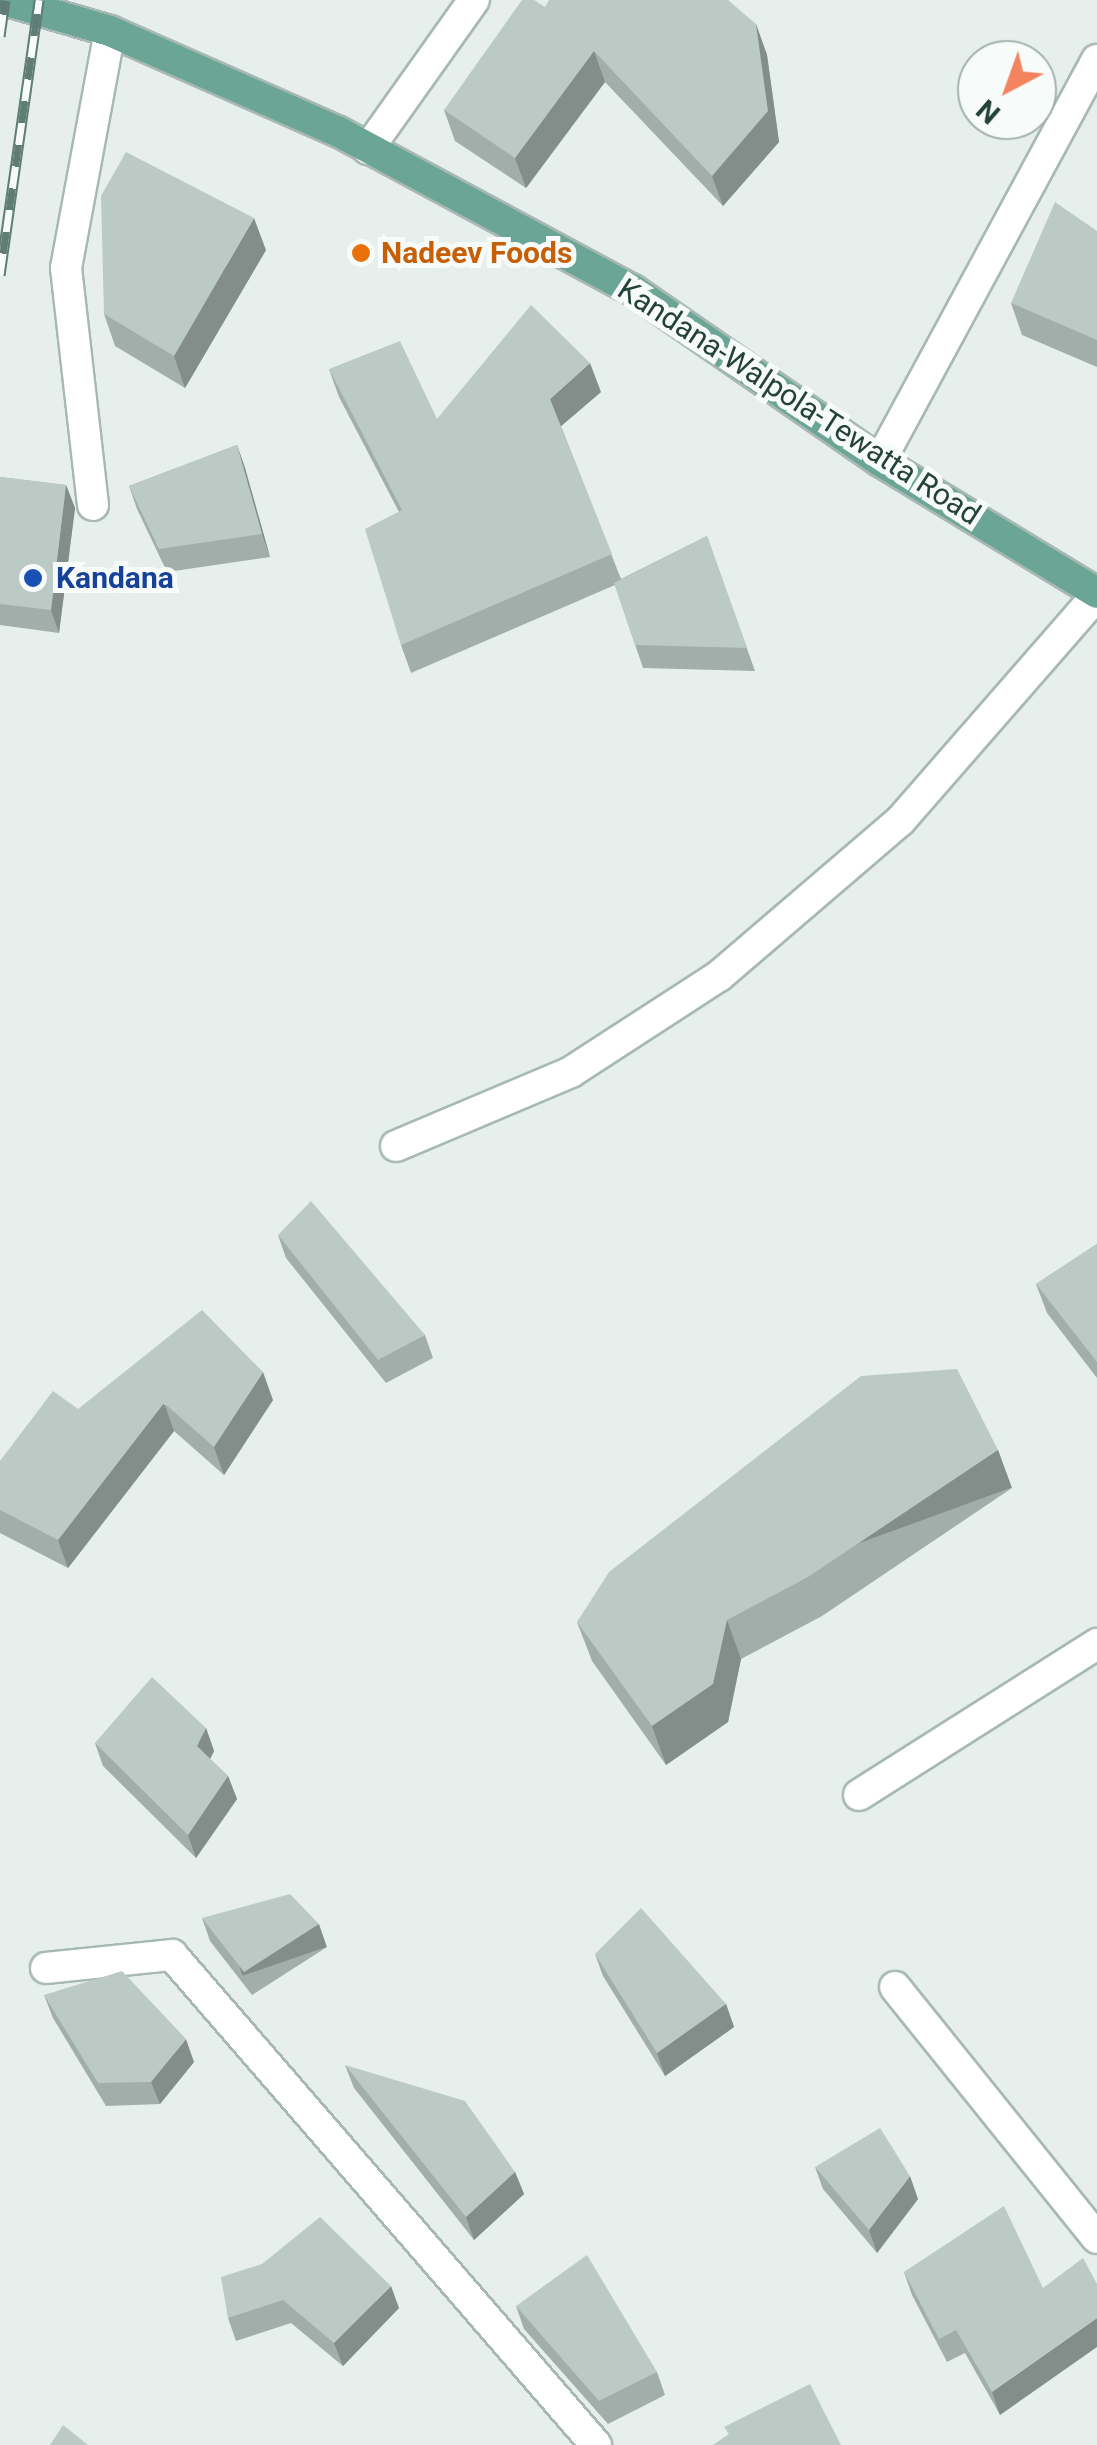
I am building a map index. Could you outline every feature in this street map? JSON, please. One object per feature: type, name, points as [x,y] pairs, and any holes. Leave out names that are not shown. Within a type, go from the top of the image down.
[{"type":"main road","name":"Kandana-Walpola-Tewatta Road","points":[[4,0],[110,31],[368,149],[633,290],[880,462],[1097,594]]},
{"type":"street","points":[[368,149],[474,0]]},
{"type":"street","points":[[93,505],[66,268],[110,31]]},
{"type":"street","points":[[880,462],[1097,60]]},
{"type":"street","points":[[396,1146],[572,1072],[719,976],[900,821],[1097,594]]},
{"type":"street","points":[[859,1794],[1097,1644]]},
{"type":"street","points":[[46,1968],[172,1955],[596,2445]]},
{"type":"street","points":[[895,1987],[1097,2238]]},
{"type":"building","points":[[522,0],[534,0],[545,7],[549,0],[728,0],[756,24],[768,111],[712,176],[594,51],[515,158],[444,110]]},
{"type":"building","points":[[126,152],[254,218],[174,356],[104,314],[101,196]]},
{"type":"building","points":[[1055,202],[1097,231],[1097,340],[1011,303]]},
{"type":"building","points":[[531,305],[590,363],[550,399],[612,554],[401,645],[365,529],[402,510],[329,369],[400,341],[437,419]]},
{"type":"building","points":[[237,445],[262,534],[159,549],[129,486]]},
{"type":"building","name":"Kandana","points":[[0,477],[66,485],[51,610],[0,604]]},
{"type":"building","points":[[707,536],[747,648],[635,645],[614,583]]},
{"type":"building","points":[[311,1201],[425,1335],[378,1360],[278,1235]]},
{"type":"building","points":[[1097,1244],[1097,1362],[1036,1284]]},
{"type":"building","points":[[202,1310],[263,1372],[214,1447],[164,1403],[58,1540],[0,1510],[0,1461],[53,1391],[78,1409]]},
{"type":"building","points":[[957,1369],[998,1450],[808,1577],[727,1620],[713,1684],[652,1726],[577,1622],[609,1572],[861,1376]]},
{"type":"building","points":[[152,1677],[206,1728],[197,1746],[228,1776],[188,1835],[95,1743]]},
{"type":"building","points":[[290,1894],[319,1924],[244,1972],[202,1918]]},
{"type":"building","points":[[641,1908],[726,2004],[657,2053],[595,1954]]},
{"type":"building","points":[[122,1971],[186,2039],[151,2082],[98,2083],[44,1995]]},
{"type":"building","points":[[345,2065],[465,2101],[515,2172],[466,2217]]},
{"type":"building","points":[[880,2128],[910,2176],[869,2230],[815,2167]]},
{"type":"building","points":[[1004,2206],[1043,2288],[1083,2258],[1097,2284],[1097,2318],[992,2392],[956,2330],[939,2339],[904,2272]]},
{"type":"building","points":[[320,2217],[391,2286],[334,2343],[283,2300],[228,2318],[221,2277],[262,2264]]},
{"type":"building","points":[[587,2255],[657,2372],[599,2401],[516,2306]]},
{"type":"building","points":[[810,2384],[841,2445],[713,2445],[729,2434],[724,2427]]},
{"type":"building","points":[[63,2425],[88,2445],[50,2445]]},
{"type":"railway","points":[[0,36],[5,0]]},
{"type":"railway","points":[[0,275],[39,0]]},
{"type":"place","name":"Nadeev Foods","points":[[361,253]]},
{"type":"place","name":"Kandana","points":[[33,578]]}]
